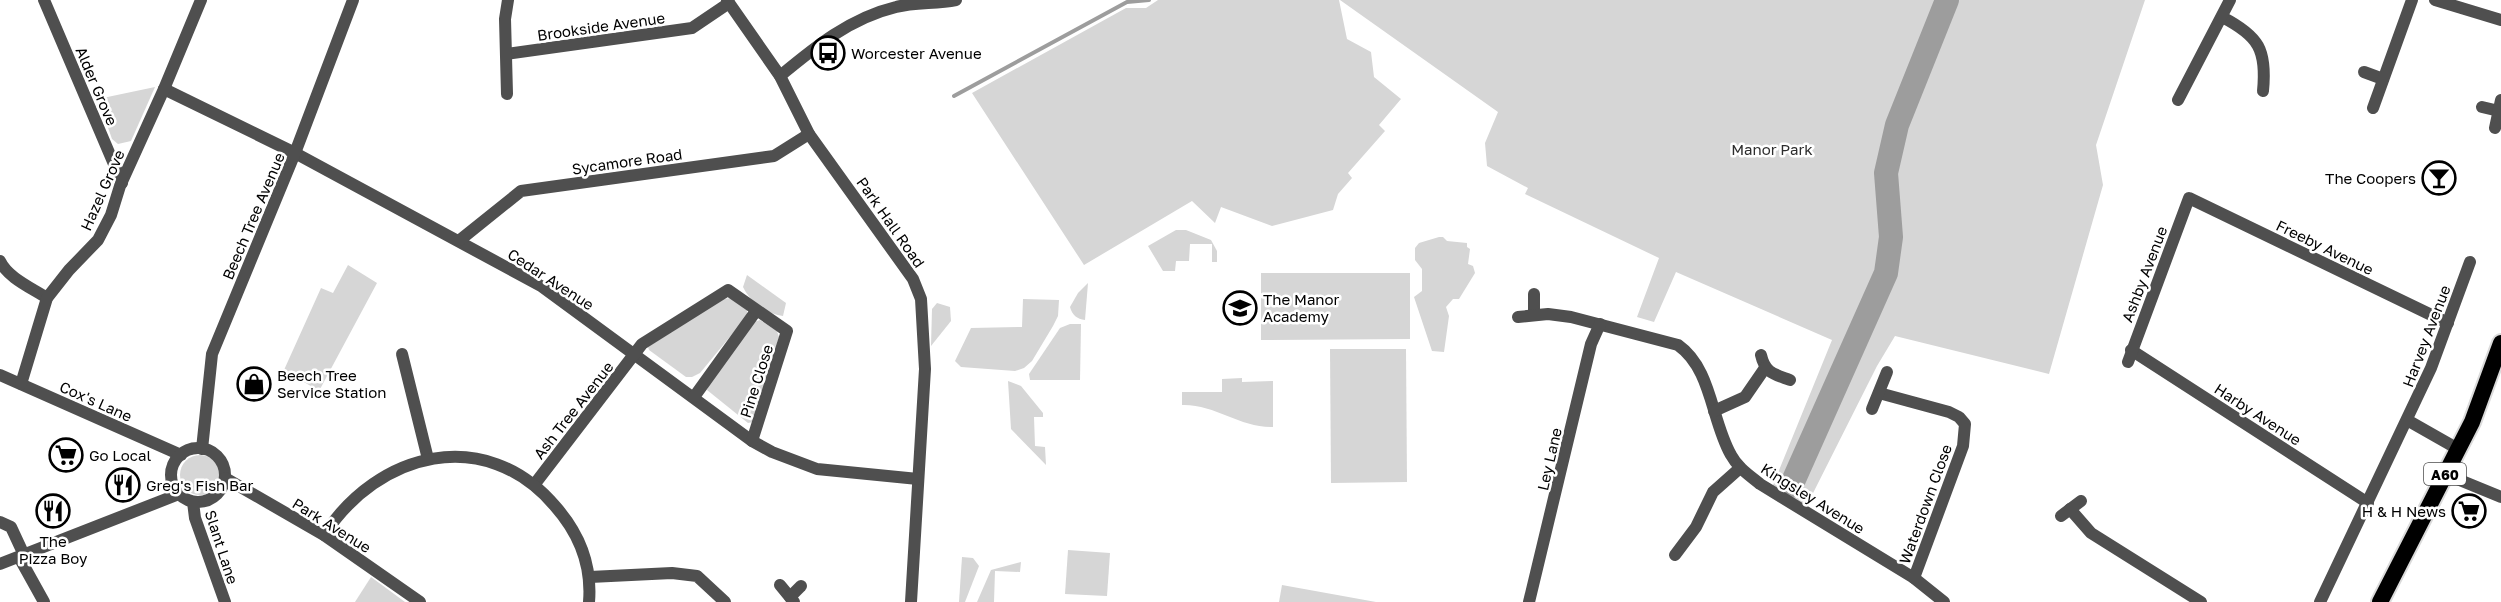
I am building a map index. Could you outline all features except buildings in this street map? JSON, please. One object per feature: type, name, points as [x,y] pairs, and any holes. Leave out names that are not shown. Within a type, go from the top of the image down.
[{"type":"highway","name":"A60","points":[[2386,600],[2487,385],[2501,343]]},
{"type":"street","name":"Alder Grove","points":[[44,0],[122,183]]},
{"type":"street","name":"Hazel Grove","points":[[21,384],[47,298],[69,270],[98,240],[111,215],[122,183],[201,0]]},
{"type":"street","name":"Beech Tree Avenue","points":[[202,449],[212,354],[296,153],[353,0]]},
{"type":"street","points":[[507,94],[505,19],[508,0]]},
{"type":"street","points":[[780,76],[827,38],[859,20],[896,7],[956,0]]},
{"type":"street","points":[[2178,100],[2230,0]]},
{"type":"street","points":[[2373,108],[2412,0]]},
{"type":"street","points":[[2435,0],[2464,4],[2501,20]]},
{"type":"street","name":"Brookside Avenue","points":[[506,54],[692,28],[728,1]]},
{"type":"street","name":"Park Hall Road","points":[[728,1],[780,76],[809,134],[892,247],[913,279],[921,299],[925,369],[912,602]]},
{"type":"street","points":[[2222,17],[2252,36],[2262,51],[2265,70],[2263,91]]},
{"type":"street","points":[[2364,72],[2383,79]]},
{"type":"street","name":"Cedar Avenue","points":[[164,89],[296,153],[541,286],[752,441],[779,455],[817,469],[918,479]]},
{"type":"street","points":[[2482,108],[2500,105],[2495,128]]},
{"type":"street","name":"Sycamore Road","points":[[460,240],[521,190],[774,156],[809,134]]},
{"type":"street","name":"Freeby Avenue","points":[[2189,198],[2448,323]]},
{"type":"street","name":"Ashby Avenue","points":[[2130,356],[2189,198]]},
{"type":"street","points":[[0,261],[3,268],[47,298]]},
{"type":"street","name":"Harvey Avenue","points":[[2320,602],[2431,368],[2470,262]]},
{"type":"street","name":"Pine Close","points":[[635,354],[642,344],[728,290],[787,331],[752,441]]},
{"type":"street","points":[[1533,294],[1533,315]]},
{"type":"street","name":"Pine Close","points":[[694,398],[756,311]]},
{"type":"street","name":"Kingsley Avenue","points":[[1518,317],[1548,314],[1571,317],[1665,340],[1689,352],[1703,379],[1731,456],[1740,468],[1760,484],[1914,578],[1944,602]]},
{"type":"street","name":"Ley Lane","points":[[1529,602],[1591,344],[1600,324]]},
{"type":"street","points":[[402,354],[428,459]]},
{"type":"street","name":"Ash Tree Avenue","points":[[534,485],[635,354]]},
{"type":"street","points":[[1761,355],[1765,368],[1769,372],[1790,380]]},
{"type":"street","name":"Harby Avenue","points":[[2130,356],[2368,503]]},
{"type":"street","points":[[1714,411],[1744,397],[1765,368]]},
{"type":"street","points":[[1872,409],[1887,372]]},
{"type":"street","name":"Cox's Lane","points":[[0,375],[181,455]]},
{"type":"street","name":"Waterdown Close","points":[[1879,393],[1949,412],[1959,417],[1965,424],[1963,446],[1914,578]]},
{"type":"street","points":[[2408,420],[2458,449]]},
{"type":"street","points":[[202,449],[217,456],[222,462],[225,478],[223,487],[211,499],[193,502],[179,494],[172,478],[172,470],[181,455],[187,451],[202,449]]},
{"type":"street","points":[[324,535],[343,508],[365,488],[396,469],[428,459],[456,458],[492,463],[517,473],[534,485],[569,522],[582,550],[590,577],[589,602]]},
{"type":"street","points":[[1675,555],[1696,527],[1713,492],[1740,468]]},
{"type":"street","points":[[2445,474],[2501,497]]},
{"type":"street","name":"Park Avenue","points":[[225,478],[324,535],[420,602]]},
{"type":"street","points":[[0,564],[179,494]]},
{"type":"street","points":[[2081,501],[2065,513],[2091,533],[2201,602]]},
{"type":"street","name":"Slant Lane","points":[[193,502],[195,518],[225,602]]},
{"type":"street","points":[[0,522],[11,527],[44,602]]},
{"type":"street","points":[[590,577],[672,573],[697,576],[725,602]]},
{"type":"street","points":[[780,585],[792,599],[801,586]]},
{"type":"green space","points":[[1158,0],[1339,0],[1347,39],[1371,52],[1374,77],[1401,99],[1379,125],[1385,131],[1348,173],[1352,178],[1338,194],[1333,210],[1272,226],[1221,207],[1215,223],[1192,201],[1084,265],[972,93],[1126,8],[1146,8]]},
{"type":"green space","name":"Manor Park","points":[[1340,0],[2145,0],[2096,145],[2103,185],[2049,374],[1895,336],[1877,366],[1804,511],[1771,490],[1832,340],[1676,272],[1654,322],[1637,317],[1659,258],[1525,194],[1528,188],[1487,166],[1485,143],[1498,112]]},
{"type":"green space","points":[[155,87],[131,141],[118,144],[112,139],[98,99]]},
{"type":"green space","points":[[1176,230],[1186,230],[1211,240],[1217,251],[1217,262],[1212,262],[1212,244],[1190,244],[1189,261],[1176,261],[1175,271],[1163,271],[1148,246]]},
{"type":"green space","points":[[1439,237],[1447,241],[1467,243],[1470,249],[1468,264],[1473,266],[1475,273],[1459,299],[1453,299],[1446,307],[1449,316],[1444,352],[1432,351],[1414,297],[1422,291],[1422,269],[1415,260],[1415,248],[1419,243]]},
{"type":"green space","points":[[348,265],[377,283],[319,391],[284,370],[321,288],[333,293]]},
{"type":"green space","points":[[1261,273],[1410,273],[1410,339],[1261,340]]},
{"type":"green space","points":[[747,275],[786,303],[783,316],[765,310],[750,298],[743,287]]},
{"type":"green space","points":[[1088,283],[1085,320],[1075,316],[1070,307],[1078,293]]},
{"type":"green space","points":[[731,298],[747,310],[747,316],[700,373],[686,377],[649,350],[648,347],[723,299]]},
{"type":"green space","points":[[1023,299],[1059,300],[1058,316],[1032,361],[1024,368],[1015,371],[961,367],[955,361],[971,328],[1022,327]]},
{"type":"green space","points":[[937,303],[950,307],[951,321],[931,346],[932,309]]},
{"type":"green space","points":[[760,320],[777,331],[779,337],[753,422],[748,423],[707,390],[710,382],[754,322]]},
{"type":"green space","points":[[1070,324],[1081,324],[1080,380],[1030,380],[1029,374],[1060,328]]},
{"type":"green space","points":[[1330,349],[1406,349],[1407,482],[1331,483]]},
{"type":"green space","points":[[1242,378],[1242,382],[1273,381],[1273,427],[1250,424],[1206,408],[1182,405],[1182,392],[1222,392],[1222,379]]},
{"type":"green space","points":[[1008,381],[1021,386],[1043,413],[1043,417],[1034,417],[1035,446],[1045,447],[1046,465],[1011,429]]},
{"type":"green space","points":[[200,455],[208,456],[214,461],[219,467],[219,483],[214,489],[208,494],[200,495],[192,494],[186,489],[181,483],[180,475],[181,467],[186,461],[192,456]]},
{"type":"green space","points":[[1068,550],[1110,553],[1107,596],[1065,594]]},
{"type":"green space","points":[[962,557],[973,558],[979,566],[965,602],[959,602]]},
{"type":"green space","points":[[1021,562],[1020,572],[995,571],[994,602],[977,602],[991,570]]},
{"type":"green space","points":[[371,577],[405,602],[355,602]]},
{"type":"green space","points":[[1282,585],[1376,602],[1279,602]]},
{"type":"waterway","points":[[954,96],[1127,2],[1149,0]]},
{"type":"waterway","points":[[1791,486],[1886,273],[1891,237],[1886,173],[1897,125],[1947,0]]},
{"type":"place","name":"Worcester Avenue","points":[[828,53]]},
{"type":"place","name":"The Coopers","points":[[2439,178]]},
{"type":"place","name":"The Manor Academy","points":[[1240,308]]},
{"type":"place","name":"Beech Tree Service Station","points":[[254,384]]},
{"type":"place","name":"Go Local","points":[[66,455]]},
{"type":"place","name":"Greg's Fish Bar","points":[[123,485]]},
{"type":"place","name":"The Pizza Boy","points":[[53,511]]},
{"type":"place","name":"H & H News","points":[[2469,511]]}]
